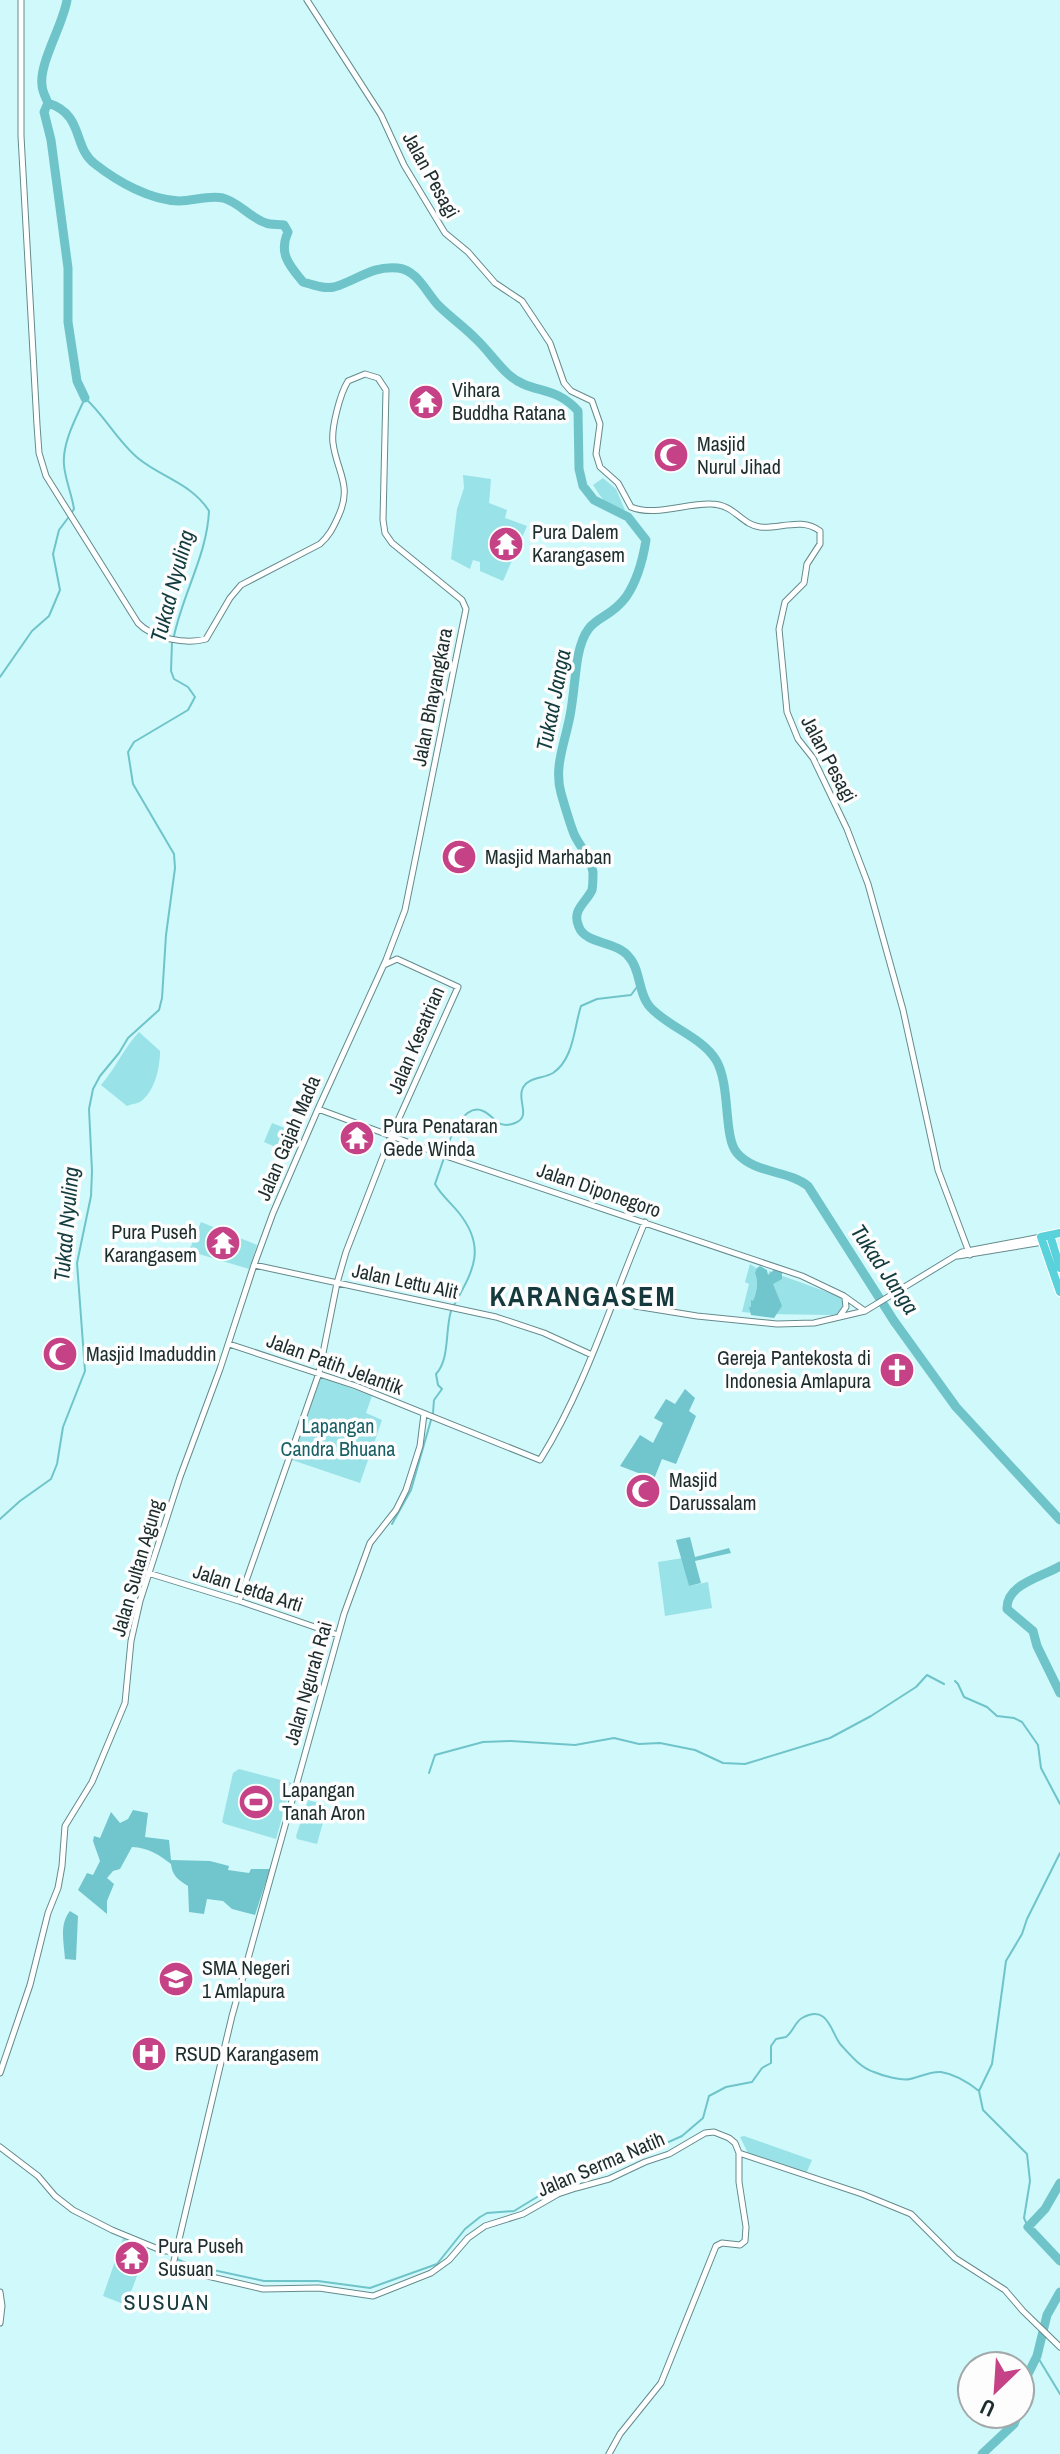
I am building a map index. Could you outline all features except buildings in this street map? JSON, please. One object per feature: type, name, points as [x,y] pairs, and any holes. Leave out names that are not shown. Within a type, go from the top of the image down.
[{"type":"highway","points":[[1051,1238],[1060,1268]]},
{"type":"highway","points":[[1051,1238],[1060,1292]]},
{"type":"street","name":"Jalan Bhayangkara","points":[[21,0],[22,156],[39,453],[46,476],[138,623],[146,630],[167,638],[203,640],[210,636],[241,585],[320,544],[331,533],[345,496],[345,484],[333,441],[346,384],[356,376],[368,374],[378,378],[386,390],[385,533],[392,543],[462,600],[466,609],[408,898],[390,950]]},
{"type":"street","name":"Jalan Pesagi","points":[[307,0],[381,115],[404,165],[445,233],[468,252],[495,283],[522,301],[550,343],[564,383],[571,391],[592,401],[600,424],[596,454],[600,467],[618,483],[631,507],[646,510],[717,504],[732,510],[756,527],[797,524],[820,531],[820,544],[807,564],[804,583],[785,602],[779,629],[787,712],[798,739],[816,765],[847,829],[868,884],[903,1010],[938,1170],[969,1252]]},
{"type":"street","points":[[384,966],[397,959],[390,950]]},
{"type":"street","name":"Jalan Gajah Mada","points":[[229,1344],[254,1265],[318,1109],[390,950]]},
{"type":"street","name":"Jalan Kesatrian","points":[[391,1136],[458,987],[397,959]]},
{"type":"street","name":"Jalan Diponegoro","points":[[318,1109],[440,1154],[802,1276],[844,1296],[866,1311]]},
{"type":"street","points":[[239,1601],[319,1373],[346,1252],[391,1136]]},
{"type":"street","points":[[592,1355],[645,1222]]},
{"type":"street","points":[[615,1298],[635,1306],[697,1316],[757,1322],[814,1323],[866,1311],[957,1256],[1051,1238]]},
{"type":"street","name":"Jalan Lettu Alit","points":[[254,1265],[518,1323],[592,1355]]},
{"type":"street","points":[[839,1318],[846,1307],[844,1296]]},
{"type":"street","name":"Jalan Patih Jelantik","points":[[229,1344],[319,1373],[540,1460],[592,1355]]},
{"type":"street","name":"Jalan Sultan Agung","points":[[0,2073],[58,1888],[65,1826],[92,1782],[125,1703],[132,1634],[148,1573],[229,1344]]},
{"type":"street","name":"Jalan Ngurah Rai","points":[[176,2251],[232,2016],[338,1635],[370,1543],[396,1510],[411,1477],[430,1416]]},
{"type":"street","name":"Jalan Letda Arti","points":[[148,1573],[338,1635]]},
{"type":"street","name":"Jalan Serma Natih","points":[[173,2265],[186,2271],[263,2289],[319,2288],[373,2296],[431,2273],[485,2226],[523,2214],[558,2194],[609,2179],[669,2154],[705,2133],[714,2132],[735,2143],[739,2153],[862,2194],[911,2214],[955,2258],[996,2283],[1060,2347]]},
{"type":"street","points":[[0,2147],[38,2176],[55,2196],[73,2210],[163,2251],[176,2251],[173,2265]]},
{"type":"street","points":[[609,2454],[620,2434],[661,2383],[716,2246],[722,2243],[740,2245],[745,2241],[739,2153]]},
{"type":"street","points":[[163,2251],[173,2265]]},
{"type":"street","points":[[0,2292],[0,2323]]},
{"type":"green space","points":[[463,475],[491,479],[489,503],[507,510],[505,518],[527,526],[503,581],[480,571],[480,562],[473,560],[470,569],[451,559],[457,509],[464,488]]},
{"type":"green space","points":[[603,478],[616,489],[625,510],[609,506],[599,494],[593,485]]},
{"type":"green space","points":[[139,1032],[160,1051],[159,1064],[156,1079],[145,1098],[127,1106],[101,1085]]},
{"type":"green space","points":[[272,1123],[300,1134],[292,1154],[264,1142]]},
{"type":"green space","points":[[201,1222],[257,1245],[249,1269],[189,1251]]},
{"type":"green space","points":[[750,1264],[761,1271],[753,1313],[742,1312]]},
{"type":"green space","points":[[769,1271],[841,1297],[844,1307],[838,1314],[831,1315],[767,1314],[763,1308]]},
{"type":"green space","name":"Lapangan Candra Bhuana","points":[[321,1377],[372,1396],[366,1413],[382,1420],[360,1483],[292,1460]]},
{"type":"green space","points":[[683,1558],[689,1586],[708,1582],[712,1608],[665,1616],[658,1562]]},
{"type":"green space","name":"Lapangan Tanah Aron","points":[[239,1769],[292,1783],[276,1839],[222,1822],[233,1773]]},
{"type":"green space","points":[[308,1800],[327,1808],[317,1844],[297,1839],[296,1836]]},
{"type":"green space","points":[[740,2137],[812,2160],[806,2174],[748,2153]]},
{"type":"green space","points":[[123,2238],[148,2247],[126,2305],[103,2296]]},
{"type":"shaded area","points":[[760,1266],[767,1270],[768,1275],[776,1268],[782,1271],[782,1279],[773,1284],[782,1306],[774,1318],[751,1315],[749,1307],[757,1287],[755,1273]]},
{"type":"shaded area","points":[[685,1389],[695,1398],[689,1411],[696,1416],[676,1464],[662,1459],[654,1479],[620,1466],[640,1435],[653,1443],[663,1423],[654,1418],[666,1399],[675,1404]]},
{"type":"shaded area","points":[[690,1537],[695,1557],[729,1548],[731,1553],[695,1561],[701,1583],[689,1586],[676,1540]]},
{"type":"shaded area","points":[[133,1810],[148,1813],[145,1837],[169,1840],[171,1860],[210,1861],[229,1866],[228,1870],[249,1873],[251,1869],[270,1869],[255,1915],[232,1909],[223,1901],[207,1899],[204,1914],[189,1912],[188,1886],[176,1877],[171,1864],[153,1852],[132,1847],[120,1869],[107,1878],[114,1884],[107,1901],[107,1914],[78,1890],[87,1873],[93,1875],[100,1861],[94,1836],[100,1838],[111,1812],[120,1823],[128,1819]]},
{"type":"shaded area","points":[[70,1911],[78,1916],[76,1960],[65,1959],[63,1928]]},
{"type":"waterway","name":"Tukad Nyuling","points":[[67,0],[44,66],[42,85],[48,103],[44,112],[51,140],[68,268],[68,322],[77,381],[85,398]]},
{"type":"waterway","name":"Tukad Janga","points":[[48,103],[68,115],[88,157],[124,183],[168,200],[223,198],[260,221],[284,225],[288,232],[285,253],[303,282],[330,287],[380,269],[398,268],[411,273],[438,305],[479,342],[508,374],[525,385],[560,397],[578,411],[579,469],[583,486],[594,500],[628,517],[646,540],[639,570],[626,597],[586,632],[578,656],[559,783],[574,834],[593,872],[592,890],[577,916],[579,927],[588,937],[624,952],[636,968],[643,996],[650,1007],[710,1052],[721,1071],[730,1135],[737,1153],[753,1165],[808,1186],[894,1321],[956,1407],[1060,1520]]},
{"type":"waterway","name":"Tukad Nyuling","points":[[72,512],[65,448],[85,398],[131,452],[194,494],[209,511],[204,543],[174,636]]},
{"type":"waterway","points":[[0,677],[32,631],[49,616],[60,590],[53,554],[59,530],[68,518]]},
{"type":"waterway","name":"Tukad Nyuling","points":[[0,1519],[51,1479],[57,1464],[63,1427],[85,1371],[77,1263],[91,1196],[89,1109],[93,1089],[128,1038],[159,1010],[162,998],[174,854],[133,784],[128,752],[134,742],[188,710],[195,697],[188,687],[174,679],[171,671],[172,642]]},
{"type":"waterway","points":[[446,1152],[458,1123],[470,1112],[483,1111],[504,1125],[520,1120],[524,1086],[531,1080],[553,1073],[565,1060],[581,1006],[597,999],[631,995],[640,983]]},
{"type":"waterway","points":[[444,1158],[435,1184],[468,1226],[475,1249],[467,1281],[454,1305]]},
{"type":"waterway","points":[[392,1524],[411,1490],[434,1400],[442,1389],[436,1374],[445,1352],[451,1311]]},
{"type":"waterway","name":"Tukad Janga","points":[[1060,1566],[1019,1587],[1008,1600],[1007,1609],[1033,1631],[1060,1693]]},
{"type":"waterway","points":[[429,1773],[435,1755],[483,1742],[575,1745],[614,1738],[639,1744],[660,1743],[695,1750],[723,1763],[745,1764],[830,1738],[916,1687],[927,1675],[944,1684]]},
{"type":"waterway","points":[[955,1681],[964,1697],[987,1707],[997,1716],[1022,1722],[1038,1745],[1041,1768],[1060,1804]]},
{"type":"waterway","points":[[1028,2227],[1024,2218],[1030,2181],[1027,2154],[983,2110],[979,2091],[992,2064],[1006,1961],[1060,1853]]},
{"type":"waterway","points":[[177,2259],[190,2265],[264,2281],[318,2281],[370,2288],[437,2264],[465,2229],[487,2213],[514,2211],[560,2183],[595,2175],[682,2136],[703,2118],[709,2096],[726,2087],[752,2082],[762,2068],[771,2063],[771,2046],[776,2039],[786,2037],[800,2020],[811,2014],[824,2017],[841,2045],[869,2070],[897,2079],[941,2072],[961,2079],[979,2091]]},
{"type":"waterway","name":"Tukad Janga","points":[[1060,2183],[1045,2209],[1028,2227],[1060,2261]]},
{"type":"waterway","name":"Tukad Janga","points":[[1036,2358],[1047,2315],[1060,2292]]},
{"type":"waterway","points":[[1037,2356],[1060,2394]]},
{"type":"waterway","name":"Tukad Janga","points":[[982,2454],[1008,2430]]},
{"type":"place","name":"Vihara Buddha Ratana","points":[[426,402]]},
{"type":"place","name":"Masjid Nurul Jihad","points":[[671,455]]},
{"type":"place","name":"Pura Dalem Karangasem","points":[[506,544]]},
{"type":"place","name":"Masjid Marhaban","points":[[459,857]]},
{"type":"place","name":"Pura Penataran Gede Winda","points":[[357,1138]]},
{"type":"place","name":"Pura Puseh Karangasem","points":[[223,1243]]},
{"type":"place","name":"Masjid Imaduddin","points":[[60,1354]]},
{"type":"place","name":"Gereja Pantekosta di Indonesia Amlapura","points":[[897,1370]]},
{"type":"place","name":"Masjid Darussalam","points":[[643,1491]]},
{"type":"place","name":"Lapangan Tanah Aron","points":[[256,1802]]},
{"type":"place","name":"SMA Negeri 1 Amlapura","points":[[176,1979]]},
{"type":"place","name":"RSUD Karangasem","points":[[149,2054]]},
{"type":"place","name":"Pura Puseh Susuan","points":[[132,2258]]},
{"type":"district","name":"KARANGASEM","points":[[583,1296]]},
{"type":"district","name":"SUSUAN","points":[[167,2302]]}]
